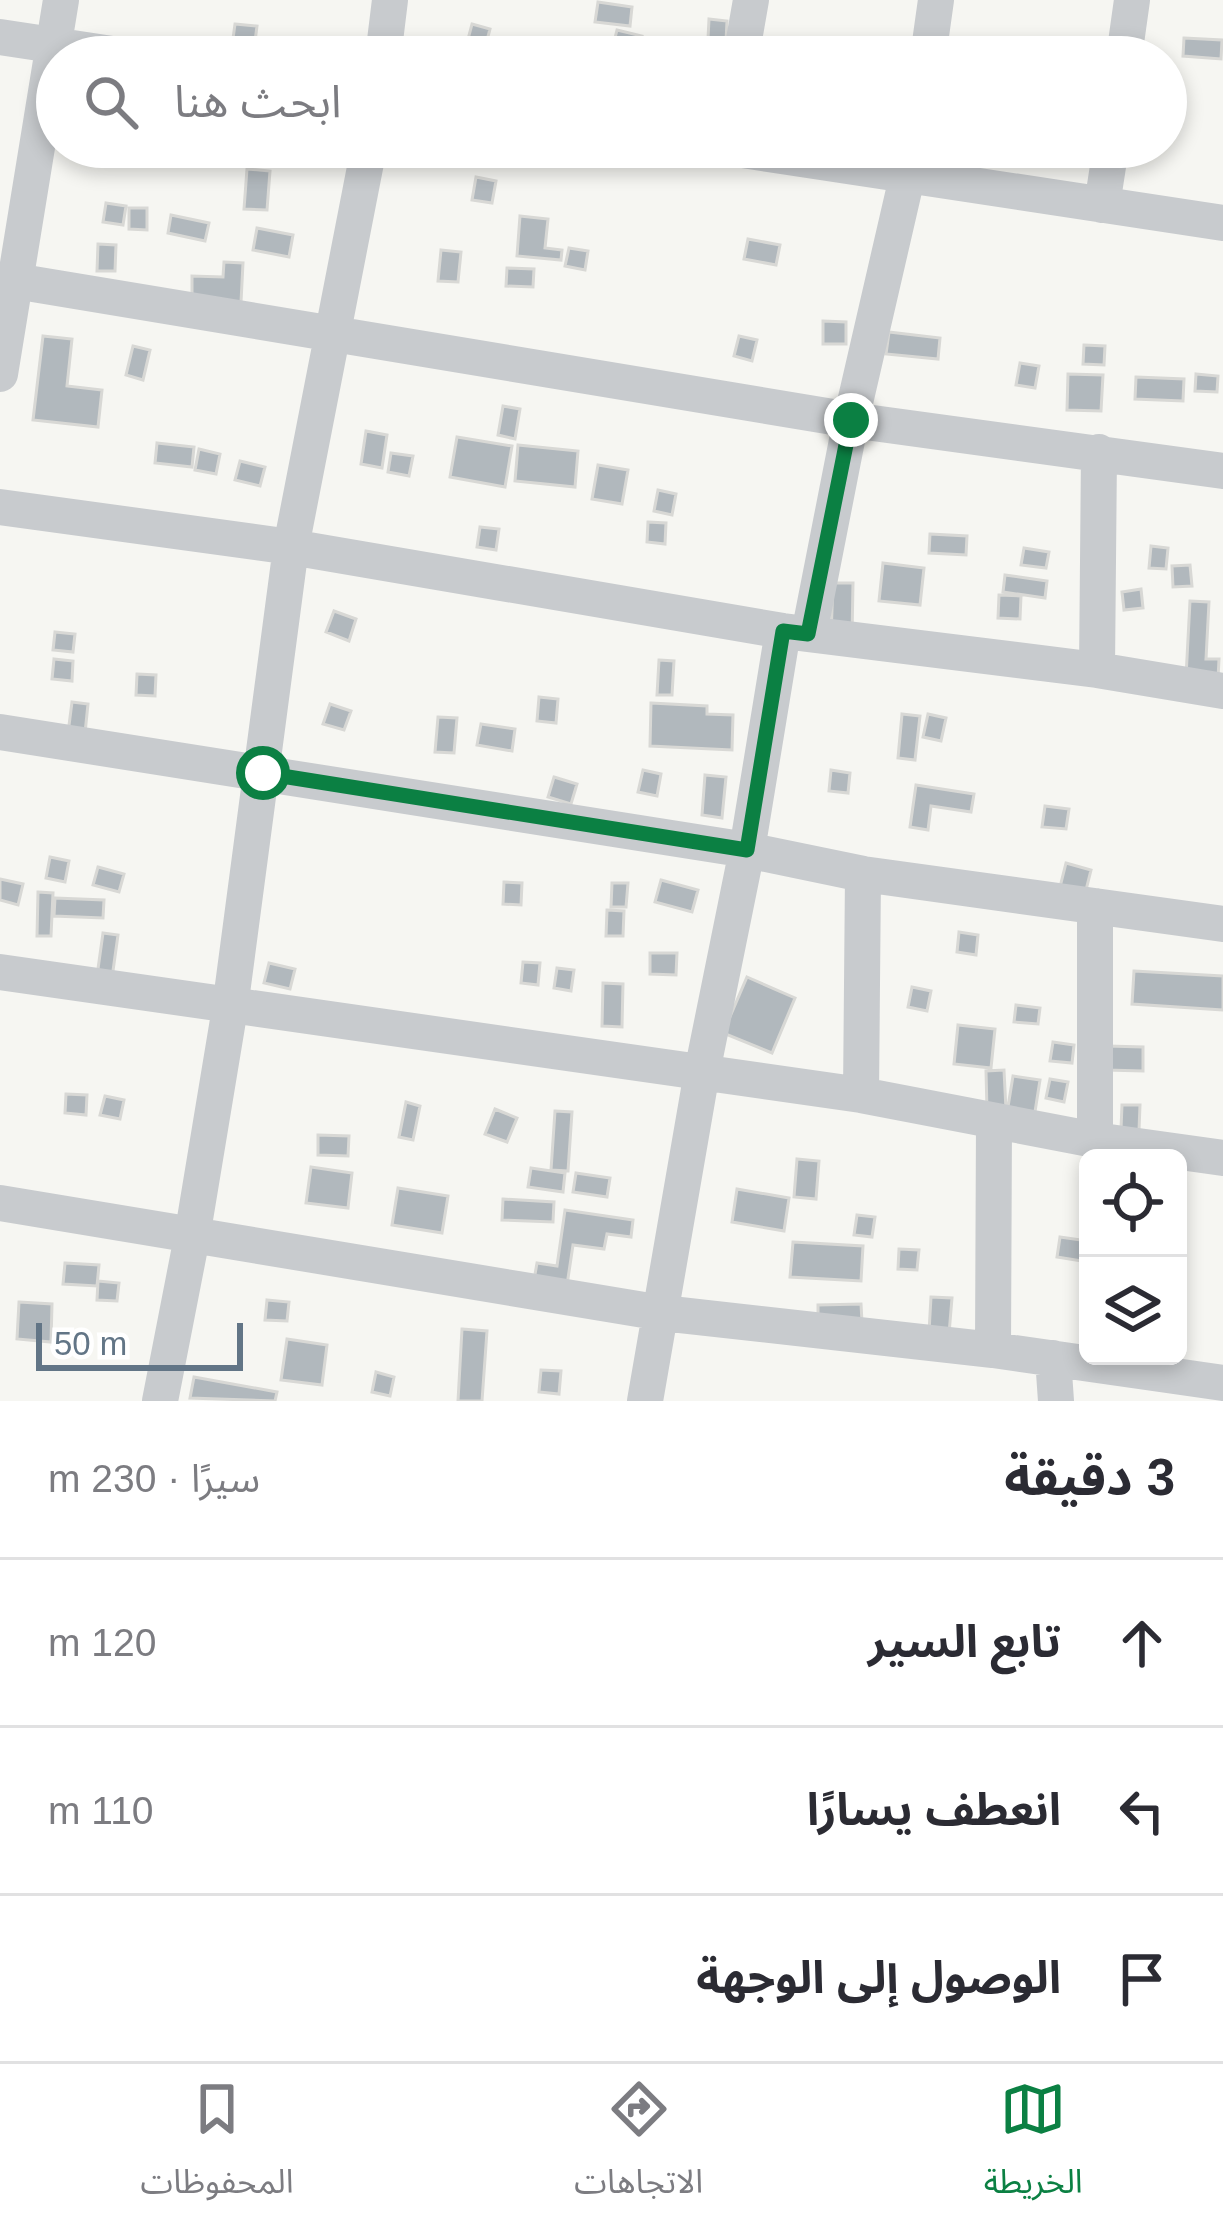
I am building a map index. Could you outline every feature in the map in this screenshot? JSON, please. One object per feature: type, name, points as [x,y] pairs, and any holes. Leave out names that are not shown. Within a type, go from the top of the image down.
[{"type":"street","points":[[54,36],[61,0]]},
{"type":"street","points":[[386,36],[390,0]]},
{"type":"street","points":[[745,36],[752,0]]},
{"type":"street","points":[[931,36],[936,0]]},
{"type":"street","points":[[1127,36],[1132,0]]},
{"type":"street","points":[[0,37],[36,43]]},
{"type":"street","points":[[0,374],[36,147]]},
{"type":"street","points":[[160,1401],[193,1237],[230,1008],[291,548],[365,168]]},
{"type":"street","points":[[645,1401],[702,1072],[747,850],[911,168]]},
{"type":"street","points":[[939,168],[1102,205],[1223,223]]},
{"type":"street","points":[[1102,205],[1108,168]]},
{"type":"street","points":[[15,280],[851,420],[1223,471]]},
{"type":"street","points":[[1097,670],[1100,452]]},
{"type":"street","points":[[0,507],[291,548],[796,632],[1223,691]]},
{"type":"street","points":[[0,732],[747,850],[863,874],[1223,924]]},
{"type":"street","points":[[861,1095],[863,874]]},
{"type":"street","points":[[1095,906],[1095,1140]]},
{"type":"street","points":[[0,972],[861,1095],[1095,1140],[1223,1157]]},
{"type":"street","points":[[993,1350],[994,1121]]},
{"type":"street","points":[[0,1203],[662,1312],[993,1350],[1223,1383]]},
{"type":"street","points":[[1053,1358],[1056,1401]]},
{"type":"building","points":[[598,2],[632,7],[630,26],[595,22]]},
{"type":"building","points":[[709,19],[727,21],[726,36],[708,36]]},
{"type":"building","points":[[235,24],[257,26],[256,36],[233,36]]},
{"type":"building","points":[[472,24],[490,29],[488,36],[469,36]]},
{"type":"building","points":[[1187,38],[1222,40],[1221,59],[1187,56]]},
{"type":"building","points":[[247,169],[270,171],[267,210],[244,209]]},
{"type":"building","points":[[476,177],[496,181],[492,203],[472,200]]},
{"type":"building","points":[[106,203],[126,206],[123,225],[103,222]]},
{"type":"building","points":[[129,208],[147,208],[147,230],[129,229]]},
{"type":"building","points":[[171,215],[209,223],[205,241],[168,233]]},
{"type":"building","points":[[520,216],[548,219],[545,248],[562,250],[561,260],[517,256]]},
{"type":"building","points":[[257,228],[293,235],[289,257],[253,250]]},
{"type":"building","points":[[748,239],[780,245],[776,265],[744,259]]},
{"type":"building","points":[[98,244],[116,245],[115,271],[97,271]]},
{"type":"building","points":[[569,248],[588,251],[585,270],[565,266]]},
{"type":"building","points":[[441,250],[461,252],[458,282],[438,281]]},
{"type":"building","points":[[224,262],[243,263],[241,302],[192,300],[192,276],[223,277]]},
{"type":"building","points":[[507,268],[534,269],[533,287],[506,286]]},
{"type":"building","points":[[823,321],[846,322],[846,344],[823,344]]},
{"type":"building","points":[[889,332],[940,338],[938,359],[886,354]]},
{"type":"building","points":[[43,336],[72,339],[67,386],[102,390],[98,427],[33,420]]},
{"type":"building","points":[[739,336],[757,340],[752,361],[734,356]]},
{"type":"building","points":[[1084,345],[1105,346],[1104,365],[1083,364]]},
{"type":"building","points":[[133,346],[150,350],[143,380],[126,375]]},
{"type":"building","points":[[1020,363],[1039,366],[1035,388],[1016,385]]},
{"type":"building","points":[[1068,374],[1103,375],[1101,411],[1067,410]]},
{"type":"building","points":[[1196,374],[1218,376],[1217,392],[1195,391]]},
{"type":"building","points":[[1136,377],[1184,379],[1183,401],[1135,399]]},
{"type":"building","points":[[503,406],[520,409],[515,439],[498,435]]},
{"type":"building","points":[[366,431],[387,435],[382,468],[361,464]]},
{"type":"building","points":[[457,437],[512,446],[505,487],[450,477]]},
{"type":"building","points":[[157,443],[194,447],[192,467],[155,463]]},
{"type":"building","points":[[518,445],[578,451],[575,487],[515,481]]},
{"type":"building","points":[[199,449],[220,454],[216,474],[195,470]]},
{"type":"building","points":[[391,453],[413,456],[409,476],[388,472]]},
{"type":"building","points":[[240,461],[265,467],[260,486],[235,480]]},
{"type":"building","points":[[598,465],[628,470],[622,504],[592,499]]},
{"type":"building","points":[[658,490],[676,494],[672,515],[654,511]]},
{"type":"building","points":[[648,522],[666,523],[665,544],[647,542]]},
{"type":"building","points":[[480,527],[499,529],[496,550],[477,547]]},
{"type":"building","points":[[930,534],[967,536],[966,555],[929,553]]},
{"type":"building","points":[[1151,546],[1168,548],[1166,569],[1149,568]]},
{"type":"building","points":[[1024,548],[1049,552],[1046,568],[1021,565]]},
{"type":"building","points":[[883,563],[924,568],[920,605],[879,601]]},
{"type":"building","points":[[1190,565],[1192,586],[1173,587],[1172,566]]},
{"type":"building","points":[[1005,575],[1047,581],[1045,598],[1003,592]]},
{"type":"building","points":[[833,583],[853,583],[852,637],[831,636]]},
{"type":"building","points":[[1141,589],[1143,608],[1124,610],[1122,592]]},
{"type":"building","points":[[999,595],[1021,596],[1020,619],[998,618]]},
{"type":"building","points":[[1190,601],[1209,602],[1206,659],[1219,659],[1217,698],[1185,696]]},
{"type":"building","points":[[334,611],[356,619],[349,641],[326,632]]},
{"type":"building","points":[[55,632],[75,634],[73,652],[53,650]]},
{"type":"building","points":[[54,659],[73,661],[72,681],[52,679]]},
{"type":"building","points":[[659,660],[674,661],[672,695],[657,695]]},
{"type":"building","points":[[137,674],[156,675],[155,696],[136,695]]},
{"type":"building","points":[[539,697],[558,699],[556,723],[537,721]]},
{"type":"building","points":[[72,702],[88,704],[84,743],[67,741]]},
{"type":"building","points":[[651,703],[707,706],[707,714],[733,715],[732,750],[650,746]]},
{"type":"building","points":[[330,704],[351,711],[344,730],[323,724]]},
{"type":"building","points":[[902,714],[920,716],[915,760],[898,758]]},
{"type":"building","points":[[928,714],[946,718],[941,741],[923,737]]},
{"type":"building","points":[[438,717],[457,718],[454,753],[435,752]]},
{"type":"building","points":[[481,724],[515,729],[512,751],[477,745]]},
{"type":"building","points":[[643,770],[661,774],[657,796],[638,792]]},
{"type":"building","points":[[831,770],[850,773],[848,793],[829,791]]},
{"type":"building","points":[[705,775],[726,777],[722,818],[702,815]]},
{"type":"building","points":[[554,777],[577,784],[571,804],[548,797]]},
{"type":"building","points":[[916,785],[974,794],[971,812],[931,806],[928,830],[910,827]]},
{"type":"building","points":[[1045,806],[1069,809],[1066,829],[1042,827]]},
{"type":"building","points":[[50,857],[69,861],[65,882],[46,878]]},
{"type":"building","points":[[1066,863],[1091,870],[1083,902],[1058,895]]},
{"type":"building","points":[[98,867],[124,874],[119,892],[93,885]]},
{"type":"building","points":[[0,879],[23,884],[18,905],[0,900]]},
{"type":"building","points":[[661,880],[698,890],[692,912],[655,902]]},
{"type":"building","points":[[504,882],[522,883],[521,905],[503,904]]},
{"type":"building","points":[[612,883],[628,883],[626,907],[611,907]]},
{"type":"building","points":[[38,892],[53,893],[51,936],[37,936]]},
{"type":"building","points":[[55,898],[104,900],[103,918],[54,916]]},
{"type":"building","points":[[607,910],[624,911],[623,936],[606,936]]},
{"type":"building","points":[[959,932],[978,935],[976,955],[957,952]]},
{"type":"building","points":[[103,933],[118,935],[112,978],[97,976]]},
{"type":"building","points":[[650,953],[677,953],[676,975],[650,974]]},
{"type":"building","points":[[523,962],[540,963],[538,985],[521,983]]},
{"type":"building","points":[[269,963],[295,969],[290,989],[264,983]]},
{"type":"building","points":[[557,968],[574,970],[571,991],[554,988]]},
{"type":"building","points":[[1134,971],[1223,976],[1223,1010],[1132,1004]]},
{"type":"building","points":[[747,977],[795,998],[772,1053],[723,1033]]},
{"type":"building","points":[[603,983],[623,984],[622,1027],[602,1026]]},
{"type":"building","points":[[912,987],[931,991],[927,1011],[908,1007]]},
{"type":"building","points":[[1016,1005],[1040,1008],[1038,1024],[1014,1022]]},
{"type":"building","points":[[958,1025],[995,1029],[991,1068],[954,1064]]},
{"type":"building","points":[[1053,1042],[1074,1045],[1072,1063],[1050,1061]]},
{"type":"building","points":[[1107,1046],[1143,1047],[1143,1071],[1106,1070]]},
{"type":"building","points":[[1004,1070],[1006,1110],[987,1110],[986,1071]]},
{"type":"building","points":[[1013,1076],[1040,1080],[1034,1118],[1007,1113]]},
{"type":"building","points":[[1050,1079],[1068,1082],[1064,1102],[1046,1098]]},
{"type":"building","points":[[66,1094],[87,1095],[86,1115],[65,1113]]},
{"type":"building","points":[[105,1096],[124,1100],[120,1119],[100,1115]]},
{"type":"building","points":[[406,1102],[420,1106],[413,1140],[399,1137]]},
{"type":"building","points":[[1122,1105],[1140,1105],[1139,1130],[1121,1129]]},
{"type":"building","points":[[495,1109],[517,1118],[507,1142],[485,1134]]},
{"type":"building","points":[[555,1111],[572,1112],[568,1171],[551,1170]]},
{"type":"building","points":[[318,1135],[349,1136],[348,1156],[318,1155]]},
{"type":"building","points":[[797,1159],[819,1161],[816,1199],[794,1197]]},
{"type":"building","points":[[311,1167],[352,1173],[348,1208],[306,1203]]},
{"type":"building","points":[[531,1168],[565,1173],[563,1192],[528,1187]]},
{"type":"building","points":[[576,1173],[610,1178],[607,1197],[573,1192]]},
{"type":"building","points":[[398,1188],[448,1196],[442,1233],[392,1225]]},
{"type":"building","points":[[737,1189],[789,1198],[784,1231],[732,1222]]},
{"type":"building","points":[[503,1199],[554,1202],[553,1222],[502,1220]]},
{"type":"building","points":[[565,1210],[633,1220],[631,1237],[607,1234],[604,1249],[573,1245],[567,1285],[534,1280],[537,1263],[557,1266]]},
{"type":"building","points":[[857,1215],[875,1217],[872,1237],[854,1235]]},
{"type":"building","points":[[1060,1237],[1079,1240],[1079,1261],[1057,1257]]},
{"type":"building","points":[[793,1242],[863,1246],[861,1281],[790,1277]]},
{"type":"building","points":[[899,1249],[919,1250],[917,1270],[898,1269]]},
{"type":"building","points":[[65,1263],[99,1265],[97,1286],[63,1284]]},
{"type":"building","points":[[98,1281],[119,1283],[117,1301],[97,1300]]},
{"type":"building","points":[[931,1297],[952,1298],[949,1334],[929,1332]]},
{"type":"building","points":[[267,1300],[289,1302],[287,1321],[265,1320]]},
{"type":"building","points":[[19,1302],[52,1304],[51,1342],[17,1339]]},
{"type":"building","points":[[861,1304],[862,1322],[818,1324],[818,1305]]},
{"type":"building","points":[[462,1329],[487,1331],[482,1401],[458,1401]]},
{"type":"building","points":[[287,1339],[327,1345],[322,1385],[281,1380]]},
{"type":"building","points":[[541,1370],[561,1371],[559,1394],[539,1392]]},
{"type":"building","points":[[376,1372],[394,1377],[390,1396],[372,1392]]},
{"type":"building","points":[[194,1377],[277,1392],[275,1401],[190,1398]]},
{"type":"route","points":[[263,773],[747,850],[783,631],[808,634],[851,420]]}]
